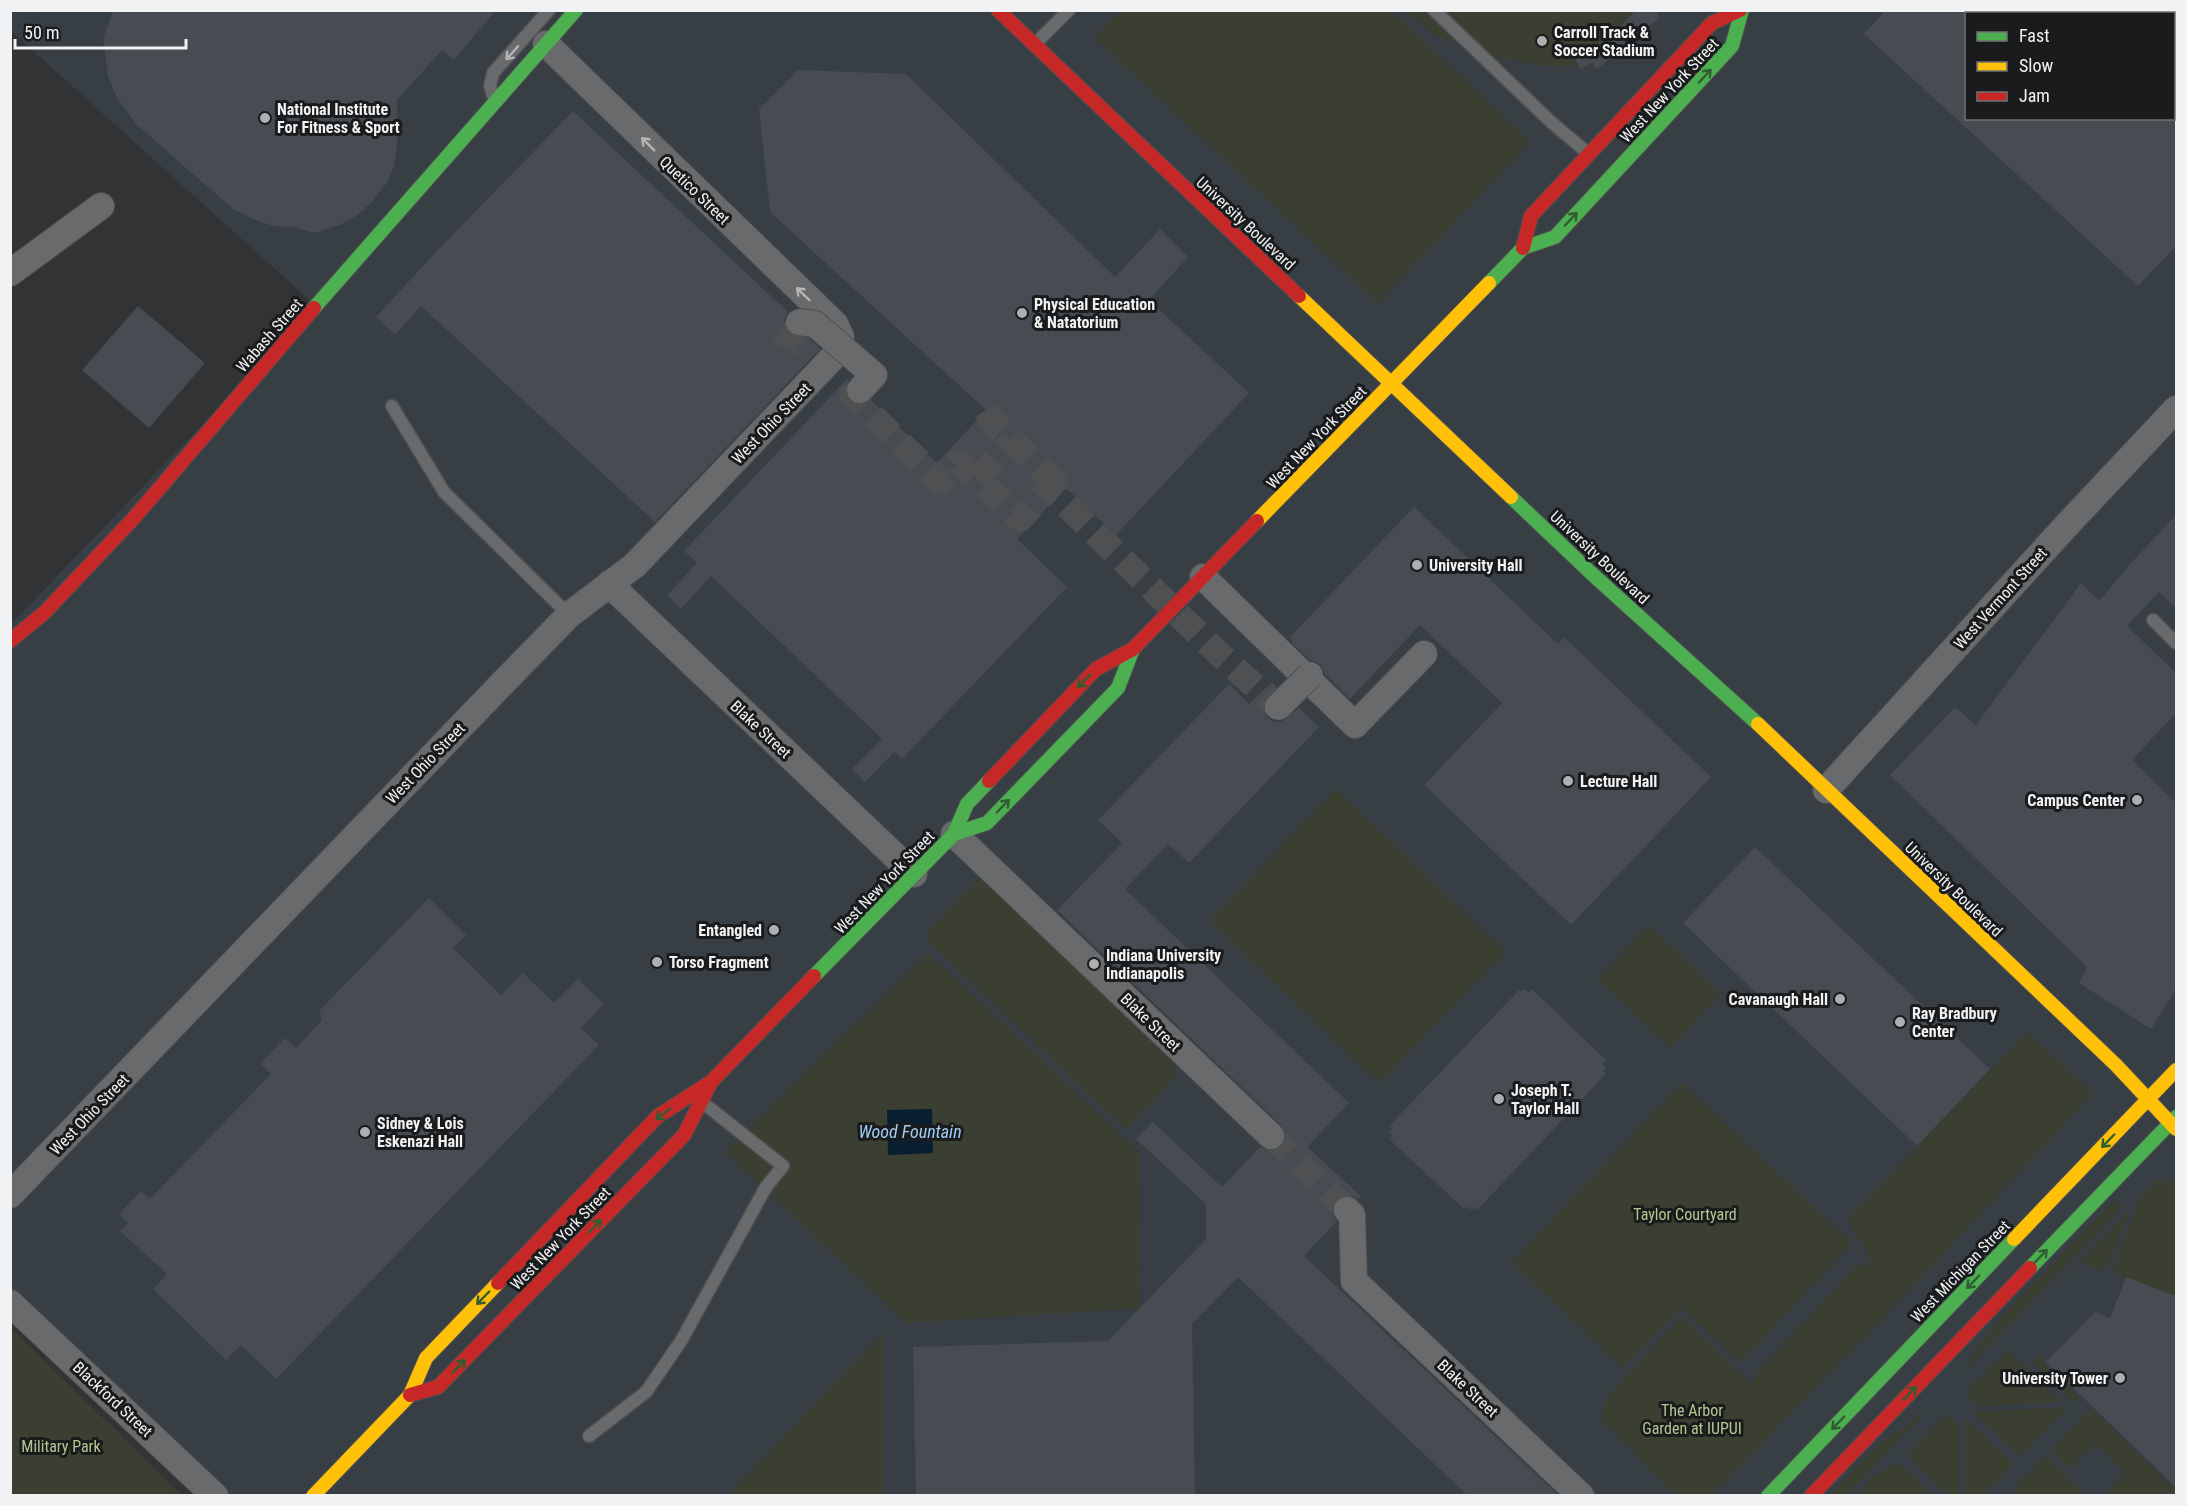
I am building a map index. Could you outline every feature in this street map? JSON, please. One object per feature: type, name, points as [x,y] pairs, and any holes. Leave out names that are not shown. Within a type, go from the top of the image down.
[{"type":"main road","points":[[546,44],[576,10]]},
{"type":"main road","name":"University Boulevard","points":[[998,10],[1591,573],[1722,690],[2174,1123]]},
{"type":"main road","name":"West New York Street","points":[[314,1496],[411,1395],[426,1358],[453,1329],[658,1116],[711,1082],[954,834],[967,804],[1096,669],[1133,649],[1523,248],[1555,237],[1601,165],[1712,23],[1741,10]]},
{"type":"main road","name":"West New York Street","points":[[1523,248],[1531,216],[1601,165],[1732,46],[1741,10]]},
{"type":"main road","name":"Wabash Street","points":[[10,641],[44,614],[127,525],[546,44]]},
{"type":"main road","name":"West New York Street","points":[[954,834],[987,823],[1118,688],[1133,649]]},
{"type":"main road","name":"West Michigan Street","points":[[1768,1496],[2176,1070]]},
{"type":"main road","name":"West New York Street","points":[[411,1395],[438,1387],[684,1135],[711,1082]]},
{"type":"main road","points":[[1811,1496],[2174,1123]]},
{"type":"street","name":"Quetico Street","points":[[546,44],[835,324],[841,337]]},
{"type":"street","points":[[10,273],[101,206]]},
{"type":"street","points":[[799,322],[815,324],[874,375],[860,390]]},
{"type":"street","name":"West Ohio Street","points":[[10,1195],[569,615],[635,565],[838,352],[841,337]]},
{"type":"street","name":"West Vermont Street","points":[[1826,790],[2176,409]]},
{"type":"street","points":[[1203,577],[1355,725],[1424,654]]},
{"type":"street","name":"Blake Street","points":[[609,584],[915,874]]},
{"type":"street","points":[[1278,707],[1310,675]]},
{"type":"street","name":"Blake Street","points":[[954,834],[1270,1136]]},
{"type":"street","name":"Blake Street","points":[[1347,1210],[1352,1215],[1354,1281],[1581,1496]]},
{"type":"street","name":"Blackford Street","points":[[10,1303],[214,1496]]},
{"type":"lane","points":[[495,102],[490,86],[493,73],[549,10]]},
{"type":"lane","points":[[1434,10],[1551,122],[1601,165]]},
{"type":"lane","points":[[1034,45],[1065,12]]},
{"type":"lane","points":[[393,406],[444,492],[569,615]]},
{"type":"lane","points":[[2153,620],[2176,643]]},
{"type":"lane","points":[[589,1437],[646,1392],[681,1341],[766,1187],[783,1166],[701,1101]]},
{"type":"shaded area","name":"Indiana University Indianapolis","points":[[11,10],[2176,11],[2176,1495],[215,1495],[11,1303],[11,624],[316,306],[11,31]]},
{"type":"green space","points":[[1120,11],[1392,11],[1530,142],[1378,303],[1094,37]]},
{"type":"green space","name":"Carroll Track & Soccer Stadium","points":[[1408,11],[1662,11],[1627,47],[1593,65],[1549,67],[1491,56],[1434,35]]},
{"type":"green space","points":[[1336,789],[1505,952],[1379,1083],[1210,921]]},
{"type":"green space","points":[[980,877],[1175,1061],[1174,1078],[1126,1129],[928,941],[927,933]]},
{"type":"green space","points":[[1649,925],[1721,994],[1670,1048],[1598,979]]},
{"type":"green space","points":[[928,953],[1139,1152],[1140,1308],[907,1323],[726,1153]]},
{"type":"green space","name":"The Arbor Garden at IUPUI","points":[[2027,1032],[2093,1093],[1901,1299],[1712,1495],[1675,1495],[1601,1418],[1607,1398],[1681,1317],[1752,1384],[1755,1380],[1752,1378],[1857,1265],[1863,1268],[1872,1259],[1847,1220]]},
{"type":"green space","name":"Taylor Courtyard","points":[[1682,1083],[1852,1243],[1740,1363],[1681,1307],[1623,1368],[1512,1262]]},
{"type":"green space","points":[[2156,1181],[2175,1181],[2176,1183],[2176,1296],[2113,1272],[2140,1198]]},
{"type":"green space","points":[[2115,1199],[2123,1206],[1966,1370],[1964,1368],[1995,1324]]},
{"type":"green space","points":[[2129,1211],[2106,1270],[2103,1268],[2102,1271],[2080,1263],[2049,1293]]},
{"type":"green space","name":"Military Park","points":[[11,1328],[182,1495],[11,1495]]},
{"type":"green space","points":[[884,1332],[884,1495],[737,1495],[732,1491]]},
{"type":"green space","points":[[2007,1350],[2060,1402],[1979,1406],[1966,1393]]},
{"type":"green space","points":[[2043,1355],[2046,1358],[2043,1362],[2078,1396],[2073,1402],[2034,1364],[2039,1356]]},
{"type":"green space","points":[[2068,1407],[2020,1457],[1973,1412]]},
{"type":"green space","points":[[2091,1408],[2176,1491],[2176,1495],[2105,1495],[2126,1473],[2095,1443],[2070,1469],[2051,1450]]},
{"type":"green space","points":[[1929,1409],[1846,1495],[1829,1496],[1876,1447]]},
{"type":"green space","points":[[1947,1413],[1960,1425],[1959,1495],[1948,1495],[1907,1455]]},
{"type":"green space","points":[[1966,1419],[2013,1464],[1983,1495],[1965,1495]]},
{"type":"green space","points":[[2045,1456],[2086,1495],[2019,1495],[2013,1489]]},
{"type":"green space","points":[[1899,1463],[1934,1495],[1923,1495],[1919,1492],[1915,1495],[1855,1495],[1876,1474]]},
{"type":"water","name":"Wood Fountain","points":[[932,1109],[933,1153],[888,1155],[887,1110]]},
{"type":"building","name":"National Institute For Fitness & Sport","points":[[113,10],[496,10],[454,60],[442,50],[397,100],[397,146],[394,167],[386,184],[371,203],[356,216],[340,225],[314,233],[293,227],[273,226],[233,209],[137,125],[117,98],[108,76],[103,39]]},
{"type":"building","points":[[1636,10],[1660,10],[1657,13],[1660,17],[1597,69],[1592,63],[1581,69],[1575,60],[1618,30]]},
{"type":"building","points":[[1886,10],[1966,10],[1965,120],[2175,120],[2176,118],[2176,246],[2138,286],[1864,34]]},
{"type":"building","points":[[798,70],[906,74],[1115,277],[1160,229],[1188,257],[1149,300],[1249,393],[1116,535],[1066,488],[1017,539],[1067,587],[902,759],[894,752],[865,782],[852,769],[882,739],[711,576],[681,609],[667,595],[697,563],[684,551],[847,379],[849,380],[845,387],[850,401],[864,404],[871,400],[937,463],[986,410],[770,212],[759,109]]},
{"type":"building","points":[[573,111],[788,312],[784,321],[790,334],[809,338],[820,349],[655,522],[421,306],[395,335],[376,317]]},
{"type":"building","points":[[138,306],[205,363],[149,428],[82,370]]},
{"type":"building","name":"Lecture Hall","points":[[1414,507],[1558,644],[1564,637],[1711,777],[1571,925],[1424,785],[1502,703],[1420,625],[1350,699],[1325,674],[1321,665],[1310,660],[1293,644],[1290,637]]},
{"type":"building","points":[[2176,515],[2176,608],[2159,592],[2127,626],[2176,673],[2176,713],[2132,760],[2176,803],[2176,989],[2151,1029],[2079,983],[2087,967],[1890,775],[1955,707],[1976,725],[2081,583],[2099,601]]},
{"type":"building","points":[[1272,682],[1277,687],[1263,704],[1268,718],[1275,722],[1282,721],[1299,708],[1319,727],[1189,863],[1168,844],[1125,889],[1349,1103],[1307,1147],[1361,1196],[1358,1199],[1344,1195],[1336,1200],[1332,1213],[1337,1221],[1304,1256],[1559,1496],[1468,1496],[1238,1277],[1192,1324],[1195,1496],[916,1496],[913,1347],[1108,1341],[1206,1239],[1206,1204],[1136,1139],[1153,1122],[1222,1187],[1260,1147],[1275,1150],[1281,1147],[1285,1140],[1285,1132],[1281,1125],[1057,910],[1122,843],[1098,820],[1229,684],[1249,704]]},
{"type":"building","name":"Cavanaugh Hall","points":[[1755,847],[1990,1069],[1917,1146],[1683,923]]},
{"type":"building","name":"Sidney & Lois Eskenazi Hall","points":[[429,898],[466,935],[453,948],[501,995],[523,973],[554,1003],[578,979],[604,1004],[581,1028],[599,1045],[276,1379],[241,1345],[226,1360],[153,1289],[167,1274],[120,1231],[128,1223],[119,1214],[141,1191],[150,1199],[271,1074],[260,1064],[285,1038],[296,1048],[322,1020],[319,1011]]},
{"type":"building","name":"Joseph T. Taylor Hall","points":[[1525,989],[1529,993],[1532,989],[1606,1060],[1602,1064],[1606,1067],[1603,1071],[1606,1074],[1477,1210],[1474,1207],[1471,1210],[1467,1206],[1464,1209],[1389,1139],[1393,1135],[1389,1132],[1392,1128],[1389,1126],[1519,990],[1521,992]]},
{"type":"building","name":"University Tower","points":[[2126,1277],[2176,1296],[2176,1487],[2046,1362],[2095,1312],[2110,1318]]},
{"type":"tunnel","points":[[784,349],[799,322]]},
{"type":"tunnel","points":[[860,390],[852,396],[940,482],[959,462],[1020,519],[1049,488],[1218,653],[1278,707]]},
{"type":"tunnel","points":[[986,410],[996,426],[1055,482],[1058,496]]},
{"type":"tunnel","points":[[977,479],[1012,442]]},
{"type":"tunnel","points":[[1271,1136],[1347,1210]]},
{"type":"traffic: fast","points":[[314,308],[576,10]]},
{"type":"traffic: fast","points":[[1489,283],[1523,248],[1555,237],[1732,46],[1742,10]]},
{"type":"traffic: fast","points":[[1511,497],[1591,573],[1758,724]]},
{"type":"traffic: fast","points":[[954,834],[987,823],[1118,688],[1133,649]]},
{"type":"traffic: fast","points":[[814,976],[954,834],[967,804],[989,781]]},
{"type":"traffic: fast","points":[[2030,1268],[2176,1117]]},
{"type":"traffic: fast","points":[[1768,1496],[2014,1239]]},
{"type":"traffic: slow","points":[[1257,521],[1489,283]]},
{"type":"traffic: slow","points":[[1299,296],[1511,497]]},
{"type":"traffic: slow","points":[[1758,724],[2116,1065],[2176,1129]]},
{"type":"traffic: slow","points":[[2014,1239],[2176,1070]]},
{"type":"traffic: slow","points":[[313,1496],[410,1395],[426,1358],[498,1283]]},
{"type":"traffic: jam","points":[[998,10],[1299,296]]},
{"type":"traffic: jam","points":[[1523,248],[1531,216],[1712,23],[1740,10]]},
{"type":"traffic: jam","points":[[10,641],[44,613],[133,519],[314,308]]},
{"type":"traffic: jam","points":[[989,781],[1096,669],[1133,649],[1257,521]]},
{"type":"traffic: jam","points":[[498,1283],[658,1116],[711,1082],[814,976]]},
{"type":"traffic: jam","points":[[410,1395],[438,1387],[684,1135],[710,1084]]},
{"type":"traffic: jam","points":[[1811,1496],[2030,1268]]},
{"type":"place","name":"Carroll Track & Soccer Stadium","points":[[1542,41]]},
{"type":"place","name":"National Institute For Fitness & Sport","points":[[265,118]]},
{"type":"place","name":"Physical Education & Natatorium","points":[[1022,313]]},
{"type":"place","name":"University Hall","points":[[1417,565]]},
{"type":"place","name":"Lecture Hall","points":[[1568,781]]},
{"type":"place","name":"Campus Center","points":[[2137,800]]},
{"type":"place","name":"Entangled","points":[[774,930]]},
{"type":"place","name":"Torso Fragment","points":[[657,962]]},
{"type":"place","name":"Indiana University Indianapolis","points":[[1094,964]]},
{"type":"place","name":"Cavanaugh Hall","points":[[1840,999]]},
{"type":"place","name":"Ray Bradbury Center","points":[[1900,1022]]},
{"type":"place","name":"Joseph T. Taylor Hall","points":[[1499,1099]]},
{"type":"place","name":"Sidney & Lois Eskenazi Hall","points":[[365,1132]]},
{"type":"place","name":"University Tower","points":[[2120,1378]]}]
